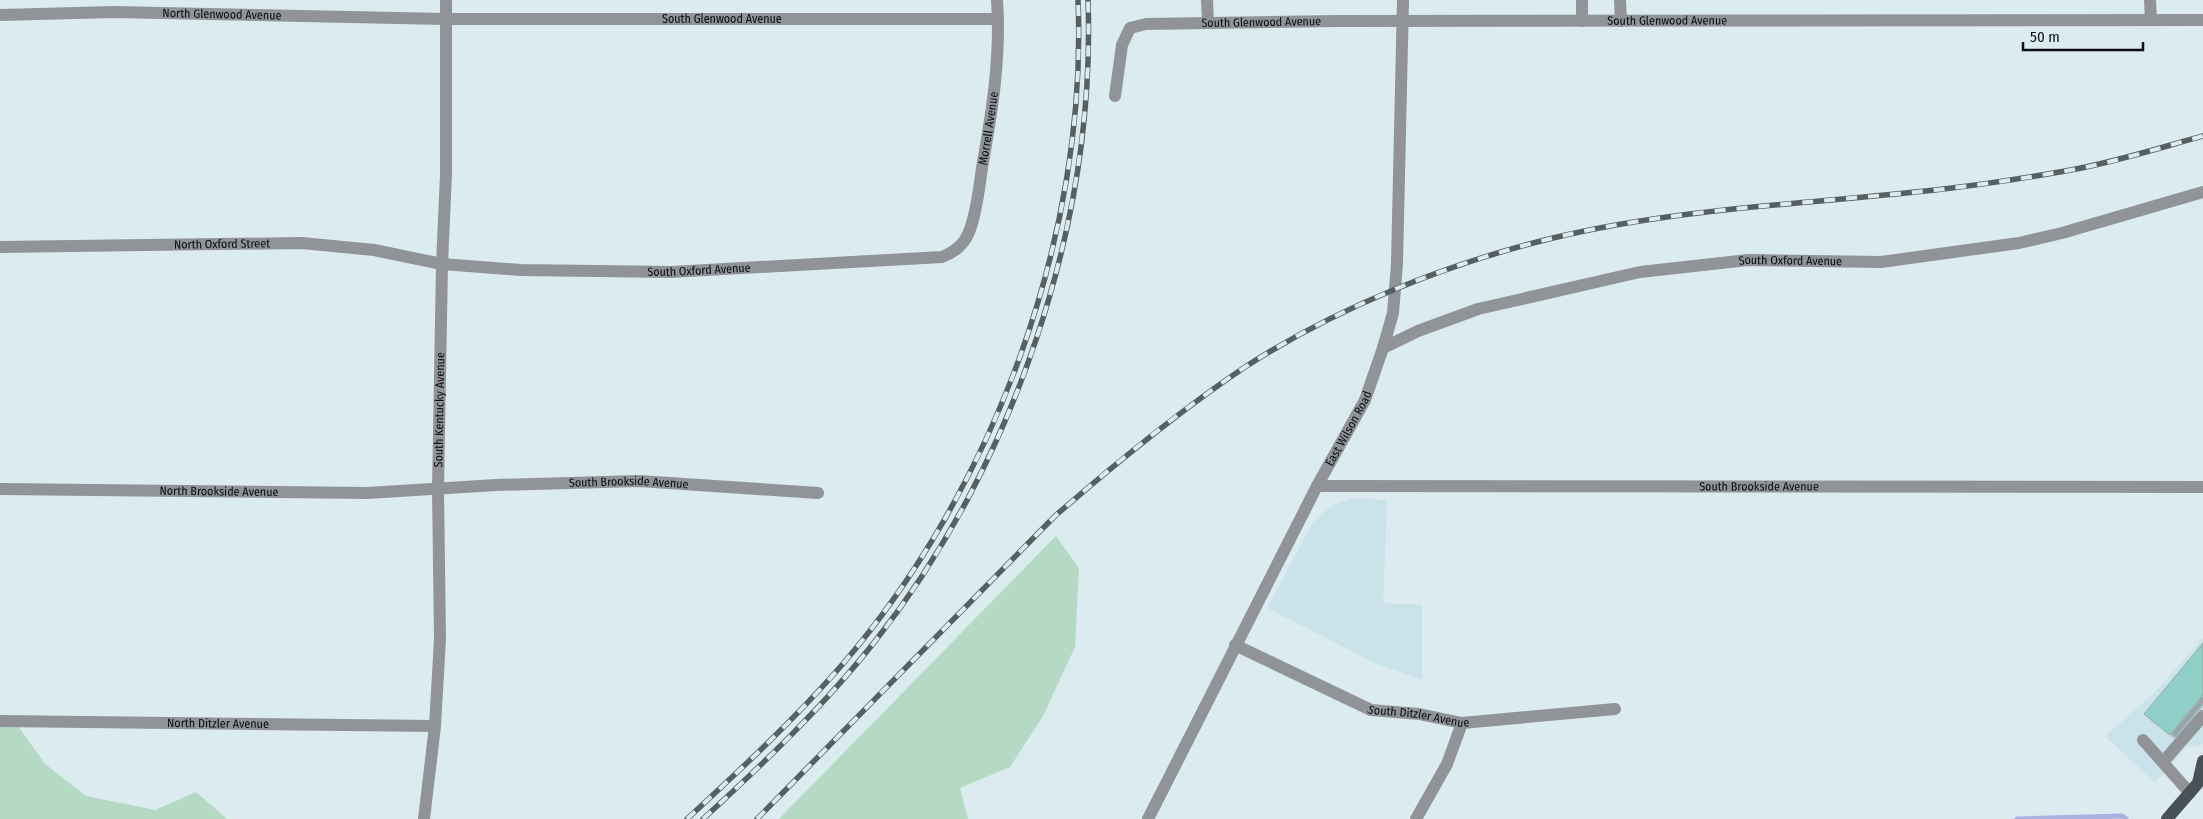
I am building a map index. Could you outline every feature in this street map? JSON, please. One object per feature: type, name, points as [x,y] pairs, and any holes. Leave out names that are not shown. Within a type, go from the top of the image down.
[{"type":"main road","points":[[2167,819],[2197,785],[2203,762]]},
{"type":"street","name":"South Kentucky Avenue","points":[[424,819],[435,726],[440,639],[438,489],[442,264],[446,174],[446,0]]},
{"type":"street","name":"Morrell Avenue","points":[[954,252],[963,243],[969,231],[995,96],[997,0]]},
{"type":"street","points":[[1207,0],[1208,23]]},
{"type":"street","name":"East Wilson Road","points":[[1148,819],[1316,486],[1365,400],[1383,348],[1392,314],[1398,264],[1403,0]]},
{"type":"street","points":[[1582,0],[1582,21]]},
{"type":"street","points":[[1620,0],[1621,21]]},
{"type":"street","points":[[2150,0],[2151,20]]},
{"type":"street","name":"North Glenwood Avenue","points":[[0,15],[114,12],[446,19]]},
{"type":"street","name":"South Glenwood Avenue","points":[[446,19],[998,19]]},
{"type":"street","name":"South Glenwood Avenue","points":[[1114,96],[1122,45],[1130,28],[1146,24],[1402,21],[2203,20]]},
{"type":"street","name":"South Oxford Avenue","points":[[1383,348],[1418,331],[1478,309],[1640,272],[1748,260],[1881,262],[2019,243],[2062,233],[2203,192]]},
{"type":"street","name":"North Oxford Street","points":[[0,247],[302,244],[374,250],[442,264]]},
{"type":"street","name":"South Oxford Avenue","points":[[442,264],[521,270],[671,272],[942,257],[954,252]]},
{"type":"street","name":"South Brookside Avenue","points":[[438,489],[639,481],[818,492]]},
{"type":"street","name":"South Brookside Avenue","points":[[1316,486],[2203,487]]},
{"type":"street","name":"North Brookside Avenue","points":[[0,490],[367,493],[438,489]]},
{"type":"street","name":"South Ditzler Avenue","points":[[1236,646],[1371,710],[1419,714],[1462,723],[1615,709]]},
{"type":"street","points":[[2164,762],[2203,716]]},
{"type":"street","name":"North Ditzler Avenue","points":[[0,721],[435,726]]},
{"type":"street","points":[[1416,819],[1447,764],[1462,723]]},
{"type":"street","points":[[2143,740],[2164,762],[2197,785]]},
{"type":"shaded area","points":[[1353,498],[1387,500],[1383,603],[1422,605],[1422,680],[1377,664],[1267,608],[1313,522],[1333,505]]},
{"type":"shaded area","points":[[2203,638],[2203,743],[2200,747],[2188,746],[2155,783],[2105,736],[2155,692]]},
{"type":"green space","points":[[1056,536],[1079,568],[1075,647],[1043,716],[1010,767],[960,788],[968,819],[779,819]]},
{"type":"green space","points":[[0,720],[16,723],[45,764],[86,796],[155,810],[196,792],[227,819],[0,819]]},
{"type":"building","points":[[2203,643],[2203,695],[2170,735],[2144,714]]},
{"type":"waterway","points":[[2017,819],[2122,816],[2126,819]]},
{"type":"railway","points":[[687,819],[785,726],[841,666],[896,596],[944,520],[986,439],[1021,355],[1048,267],[1067,178],[1077,89],[1078,0]]},
{"type":"railway","points":[[703,819],[793,733],[836,688],[876,640],[925,571],[968,497],[1006,419],[1037,338],[1061,254],[1078,169],[1087,84],[1088,0]]},
{"type":"railway","points":[[757,819],[1055,516],[1078,496],[1124,457],[1220,384],[1281,345],[1355,307],[1433,274],[1473,261],[1553,238],[1600,228],[1695,213],[1935,190],[2020,179],[2104,163],[2203,136]]}]
